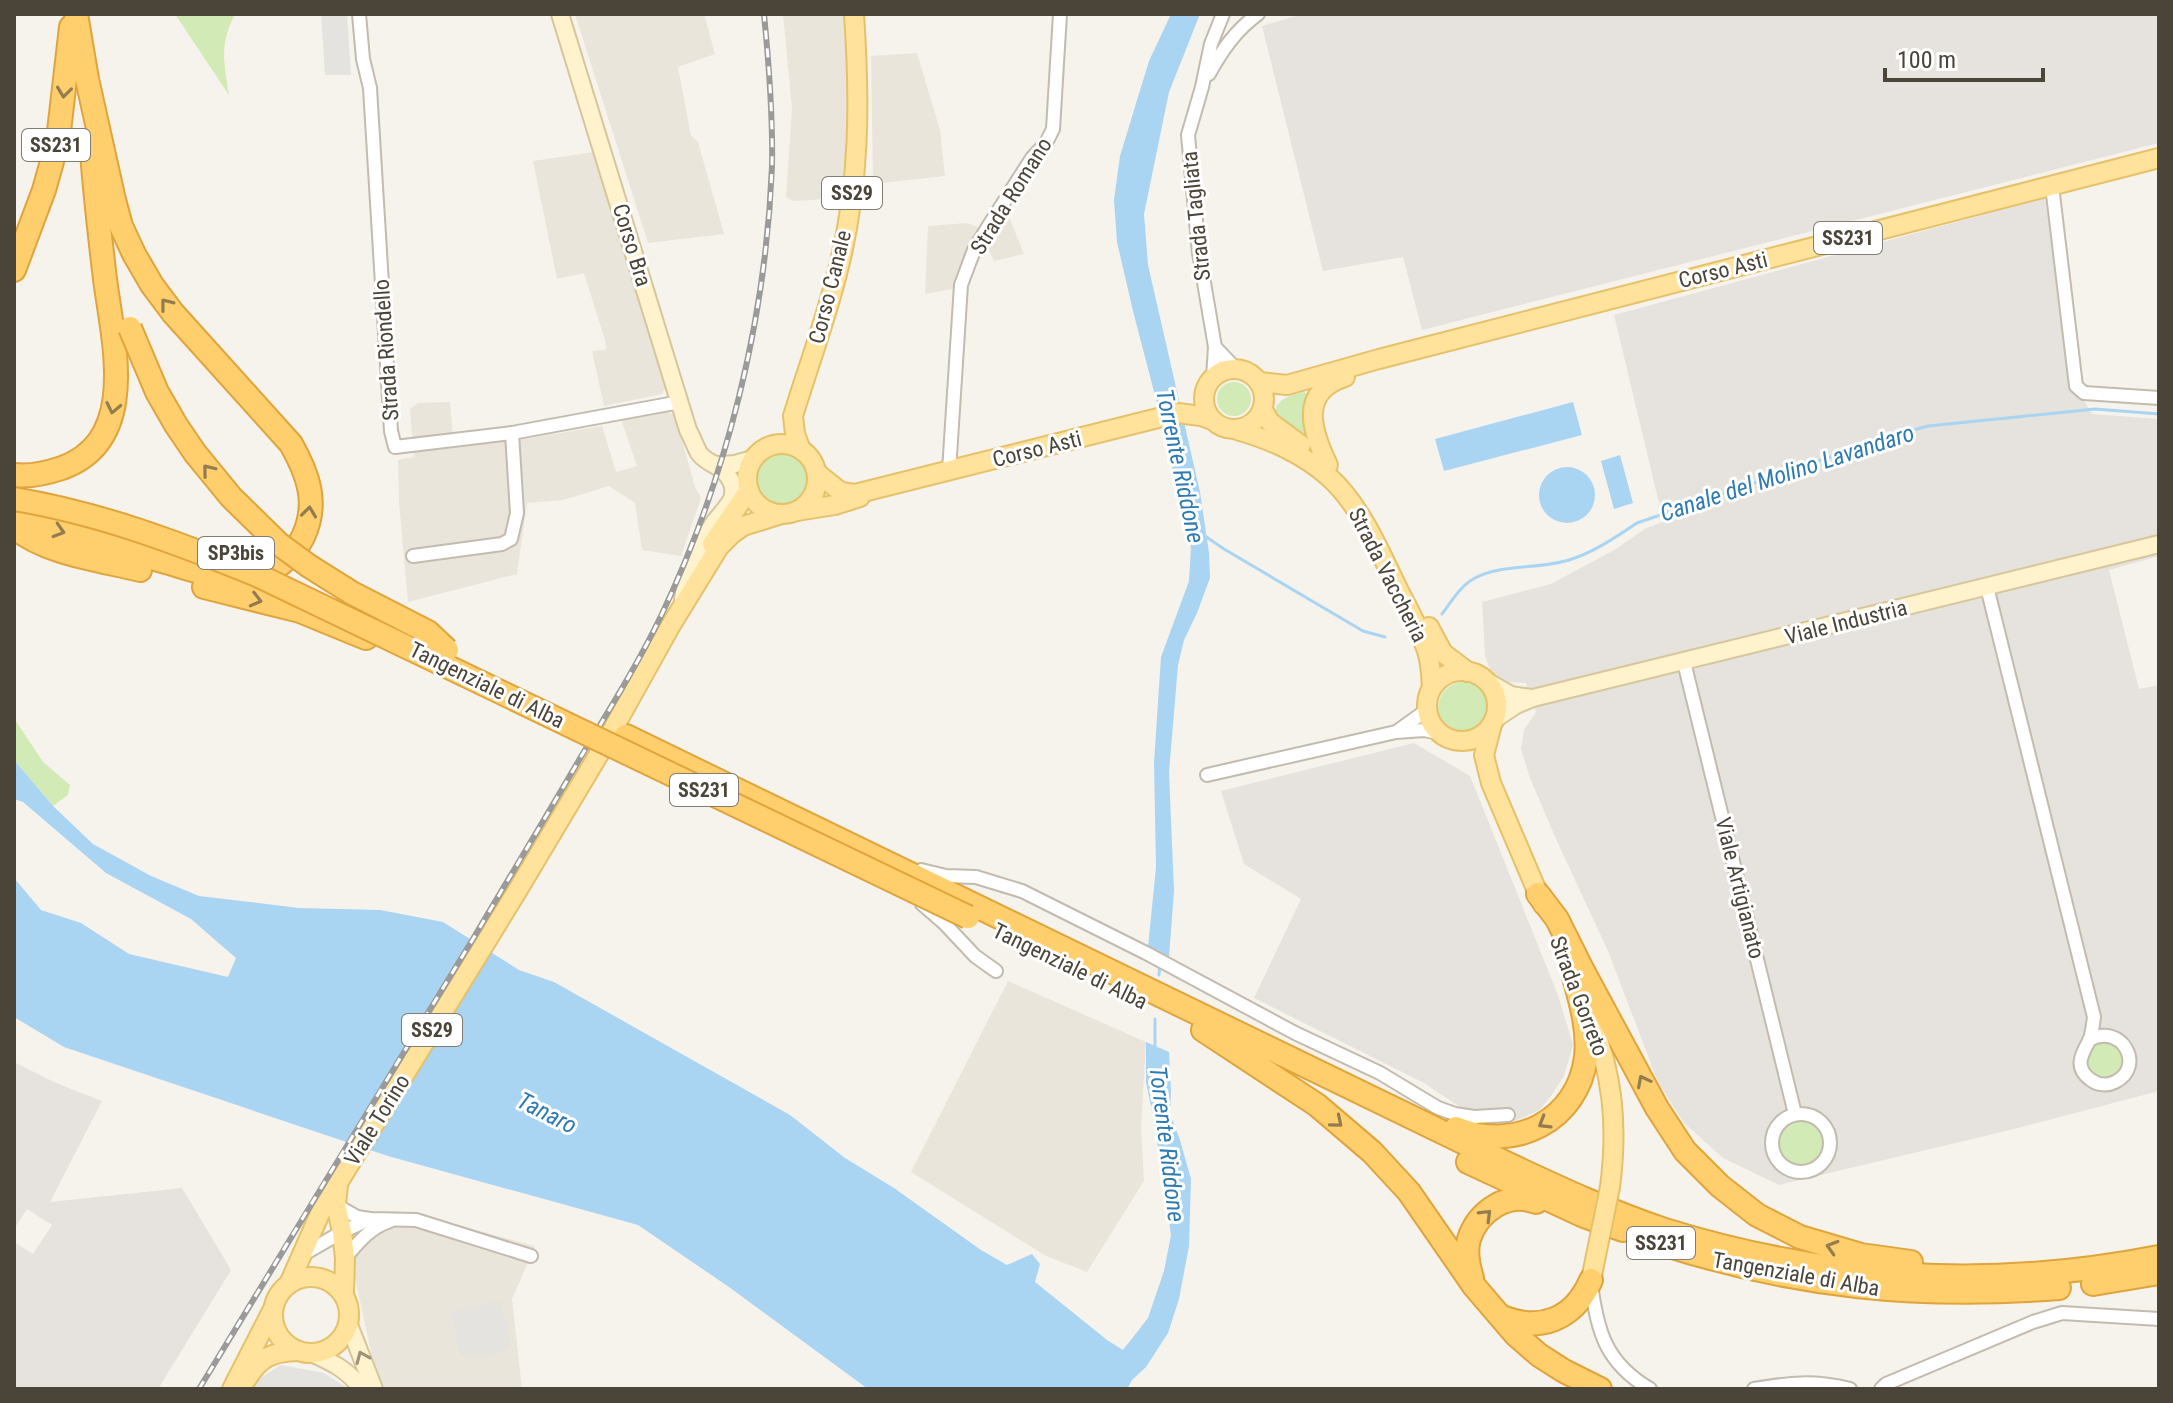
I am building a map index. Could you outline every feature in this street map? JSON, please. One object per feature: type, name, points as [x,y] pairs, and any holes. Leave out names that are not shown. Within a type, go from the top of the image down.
[{"type":"highway","name":"SS231","points":[[14,527],[43,546],[300,611],[416,659],[444,656],[428,632],[352,593],[309,566],[279,544],[253,519],[212,476],[176,425],[121,330],[116,288],[95,202],[87,79],[74,14]]},
{"type":"highway","name":"SS231","points":[[14,270],[44,190],[58,140],[74,14]]},
{"type":"highway","points":[[14,517],[226,578],[253,577],[273,570],[299,544],[308,525],[312,504],[303,465],[291,444],[173,313],[134,254],[121,226],[114,200],[87,79]]},
{"type":"highway","points":[[14,475],[50,472],[75,463],[101,441],[109,426],[116,394],[121,330]]},
{"type":"highway","name":"Tangenziale di Alba","points":[[14,487],[156,521],[331,596],[444,656],[971,911],[1311,1068],[1508,1164],[1591,1202],[1662,1229],[1720,1246],[1814,1265],[1909,1276],[1993,1278],[2060,1273],[2159,1257]]},
{"type":"highway","name":"Tangenziale di Alba","points":[[14,499],[106,520],[195,550],[444,656]]},
{"type":"highway","points":[[1538,894],[1557,919],[1657,1108],[1685,1151],[1720,1186],[1757,1215],[1800,1237],[1861,1255],[1934,1266],[2104,1267]]},
{"type":"highway","name":"Tangenziale di Alba","points":[[971,911],[1502,1179],[1584,1216],[1716,1261],[1861,1288],[1905,1292],[1998,1293],[2065,1288],[2159,1273]]},
{"type":"highway","points":[[1311,1068],[1400,1102],[1460,1131],[1509,1136],[1531,1131],[1562,1111],[1582,1075],[1586,1033],[1574,977]]},
{"type":"highway","points":[[1203,1030],[1317,1105],[1372,1152],[1409,1192],[1474,1286],[1516,1335],[1539,1355],[1600,1389]]},
{"type":"highway","points":[[1474,1286],[1467,1262],[1469,1237],[1477,1224],[1499,1203],[1514,1197],[1526,1198],[1584,1216]]},
{"type":"highway","points":[[1500,1316],[1524,1324],[1549,1322],[1571,1308],[1591,1280]]},
{"type":"main road","name":"Corso Canale","points":[[801,450],[793,416],[839,267],[854,185],[859,80],[854,14]]},
{"type":"main road","name":"Corso Asti","points":[[1287,385],[2159,158]]},
{"type":"main road","points":[[1328,465],[1312,418],[1314,405],[1324,388],[1335,380],[1511,335],[1537,318]]},
{"type":"main road","name":"Corso Canale","points":[[770,446],[809,368]]},
{"type":"main road","points":[[1176,414],[1228,369],[1236,369]]},
{"type":"main road","name":"SS231","points":[[1236,369],[1260,382],[1287,385]]},
{"type":"main road","points":[[1260,382],[1264,407]]},
{"type":"main road","points":[[1209,384],[1205,407],[1212,420],[1220,426],[1237,430]]},
{"type":"main road","name":"SS231","points":[[1237,430],[1253,424],[1264,407],[1287,385]]},
{"type":"main road","name":"Strada Vaccheria","points":[[1264,407],[1270,422],[1328,465],[1351,489],[1378,528],[1437,644],[1453,662],[1468,672]]},
{"type":"main road","name":"Corso Asti","points":[[817,473],[841,492],[855,494],[1176,414]]},
{"type":"main road","points":[[1176,414],[1212,420]]},
{"type":"main road","name":"Strada Vaccheria","points":[[1237,430],[1259,436],[1301,455],[1346,494],[1373,539],[1422,637],[1428,655],[1432,688]]},
{"type":"main road","points":[[770,446],[786,444],[801,450]]},
{"type":"main road","name":"SS29","points":[[671,625],[712,543],[749,490],[748,474],[753,459],[770,446]]},
{"type":"main road","name":"SS29","points":[[801,450],[812,461],[817,473]]},
{"type":"main road","points":[[749,490],[765,509],[789,512],[804,506],[813,495],[817,473]]},
{"type":"main road","name":"Corso Asti","points":[[789,512],[835,505],[896,485]]},
{"type":"main road","name":"SS29","points":[[602,749],[671,625],[719,547],[743,526],[789,512]]},
{"type":"main road","points":[[1468,672],[1488,682],[1497,700],[1493,723],[1483,735],[1462,742],[1445,737],[1433,726],[1427,710],[1428,698],[1432,688],[1448,674],[1468,672]]},
{"type":"main road","name":"Strada Gorreto","points":[[1493,723],[1484,755],[1491,783],[1598,1036],[1607,1070],[1615,1127],[1610,1187],[1591,1280]]},
{"type":"main road","name":"Strada Gorreto","points":[[1445,737],[1465,750],[1491,783]]},
{"type":"main road","name":"Viale Torino","points":[[289,1284],[322,1209],[602,749]]},
{"type":"main road","name":"Viale Torino","points":[[338,1183],[336,1204],[345,1258],[344,1294]]},
{"type":"main road","points":[[232,1389],[281,1291],[289,1284],[298,1279],[318,1277],[330,1281],[344,1294],[350,1315],[349,1325],[337,1344],[325,1351],[274,1354],[258,1362],[241,1389]]},
{"type":"main road","points":[[273,1309],[273,1321],[280,1337],[291,1347],[304,1352]]},
{"type":"street","name":"Strada Riondello","points":[[359,14],[364,67],[370,88],[391,431],[395,447],[512,433],[680,402]]},
{"type":"street","name":"Corso Bra","points":[[560,14],[688,430],[699,452],[705,459],[719,465],[732,482],[733,496],[696,554],[683,599]]},
{"type":"street","name":"Strada Romano","points":[[949,471],[961,285],[974,250],[1053,129],[1060,14]]},
{"type":"street","name":"Strada Tagliata","points":[[1209,384],[1215,347],[1199,253],[1188,135],[1211,44],[1223,14]]},
{"type":"street","name":"Strada Tagliata","points":[[1202,87],[1224,47],[1252,15]]},
{"type":"street","points":[[2052,186],[2076,386],[2084,393],[2159,398]]},
{"type":"street","points":[[1215,347],[1236,369]]},
{"type":"street","points":[[413,556],[502,544],[511,539],[517,513],[512,433]]},
{"type":"street","points":[[719,465],[753,459]]},
{"type":"street","name":"Viale Industria","points":[[1493,723],[1516,705],[1533,698],[2159,544]]},
{"type":"street","points":[[1987,587],[2094,1017],[2089,1040],[2081,1054],[2082,1070],[2093,1082],[2109,1084],[2123,1076],[2129,1061],[2125,1046],[2094,1017]]},
{"type":"street","name":"Viale Artigianato","points":[[1684,662],[1795,1114]]},
{"type":"street","points":[[1488,682],[1511,695],[1533,698]]},
{"type":"street","points":[[1396,732],[1427,710]]},
{"type":"street","points":[[616,723],[926,872],[976,877],[1012,887],[1146,953],[1295,1033],[1380,1073],[1438,1108],[1474,1117],[1508,1115]]},
{"type":"street","points":[[1207,775],[1396,732],[1424,730],[1445,737]]},
{"type":"street","points":[[602,749],[919,902],[975,956],[996,971]]},
{"type":"street","points":[[2089,1040],[2112,1036]]},
{"type":"street","points":[[1795,1114],[1813,1116],[1821,1121],[1830,1138],[1827,1157],[1813,1169],[1794,1171],[1785,1167],[1774,1152],[1774,1133],[1786,1118],[1795,1114]]},
{"type":"street","points":[[336,1204],[349,1214],[370,1219],[416,1220],[531,1256]]},
{"type":"street","points":[[345,1258],[375,1227],[401,1218]]},
{"type":"street","points":[[302,1255],[370,1219]]},
{"type":"street","name":"Strada Gorreto","points":[[1591,1280],[1599,1331],[1612,1356],[1631,1376],[1650,1389]]},
{"type":"street","points":[[1881,1389],[1886,1384],[2062,1313],[2159,1319]]},
{"type":"street","points":[[349,1325],[374,1389]]},
{"type":"street","points":[[304,1352],[337,1364],[349,1372],[362,1389]]},
{"type":"street","points":[[1754,1389],[1792,1382],[1850,1389]]},
{"type":"shaded area","points":[[321,14],[347,14],[351,75],[325,75]]},
{"type":"shaded area","points":[[575,14],[704,14],[715,54],[678,67],[691,136],[698,142],[724,234],[648,243]]},
{"type":"shaded area","points":[[783,14],[845,14],[851,56],[844,193],[815,200],[793,201],[786,197],[792,109]]},
{"type":"shaded area","points":[[1303,14],[2159,14],[2159,143],[1422,330],[1403,257],[1323,271],[1262,26]]},
{"type":"shaded area","points":[[917,53],[940,130],[945,176],[873,184],[871,56]]},
{"type":"shaded area","points":[[594,152],[667,385],[662,394],[604,406],[592,351],[606,350],[605,340],[584,273],[557,279],[533,161]]},
{"type":"shaded area","points":[[2045,198],[2073,382],[2092,414],[2159,419],[2159,556],[2109,570],[2139,689],[2159,685],[2159,1091],[1779,1185],[1723,1158],[1684,1123],[1658,1082],[1608,951],[1530,778],[1521,749],[1524,730],[1536,712],[1526,683],[1507,682],[1491,672],[1485,656],[1482,602],[1551,584],[1616,549],[1646,528],[1668,520],[1658,499],[1614,315]]},
{"type":"shaded area","points":[[1007,212],[1024,254],[994,261],[987,246],[977,265],[952,289],[925,294],[928,226],[967,223],[980,228]]},
{"type":"shaded area","points":[[450,402],[454,447],[602,426],[616,472],[637,466],[621,419],[668,410],[676,419],[695,487],[701,498],[681,556],[642,550],[635,503],[609,486],[563,500],[527,503],[517,574],[408,602],[398,460],[414,457],[410,409],[418,403]]},
{"type":"shaded area","points":[[1414,743],[1470,776],[1558,995],[1573,1045],[1564,1076],[1540,1110],[1490,1127],[1424,1083],[1254,998],[1301,899],[1244,864],[1221,791]]},
{"type":"shaded area","points":[[1008,981],[1146,1042],[1141,1128],[1144,1181],[1087,1272],[1046,1256],[911,1172]]},
{"type":"shaded area","points":[[14,1062],[102,1101],[50,1202],[182,1188],[231,1270],[158,1389],[14,1389],[14,1242],[33,1254],[52,1225],[27,1209],[14,1229]]},
{"type":"shaded area","points":[[340,1208],[364,1215],[388,1211],[413,1213],[535,1246],[512,1299],[522,1389],[379,1389]]},
{"type":"shaded area","points":[[499,1301],[507,1323],[510,1345],[505,1351],[486,1355],[460,1355],[451,1312]]},
{"type":"shaded area","points":[[281,1365],[324,1373],[349,1389],[253,1389],[257,1380]]},
{"type":"green space","points":[[175,14],[235,14],[225,45],[224,63],[229,95]]},
{"type":"green space","points":[[1234,382],[1246,387],[1251,399],[1246,411],[1234,416],[1222,411],[1217,399],[1222,387]]},
{"type":"green space","points":[[1304,392],[1313,397],[1316,446],[1277,418],[1279,403]]},
{"type":"green space","points":[[782,450],[802,459],[811,479],[802,499],[782,508],[762,499],[753,479],[762,459]]},
{"type":"green space","points":[[1464,682],[1482,690],[1490,708],[1482,726],[1464,734],[1446,726],[1438,708],[1446,690]]},
{"type":"green space","points":[[14,718],[43,762],[70,785],[68,795],[53,806],[14,760]]},
{"type":"green space","points":[[2105,1042],[2118,1047],[2123,1060],[2118,1073],[2105,1078],[2092,1073],[2087,1060],[2092,1047]]},
{"type":"green space","points":[[1802,1118],[1820,1126],[1828,1144],[1820,1162],[1802,1170],[1784,1162],[1776,1144],[1784,1126]]},
{"type":"water","points":[[1171,14],[1200,14],[1169,92],[1144,214],[1148,265],[1200,492],[1210,578],[1184,640],[1178,665],[1169,772],[1174,891],[1169,957],[1148,947],[1156,867],[1154,763],[1161,657],[1189,581],[1191,548],[1117,242],[1114,200],[1120,156],[1149,61]]},
{"type":"water","points":[[1573,402],[1582,435],[1444,471],[1435,439]]},
{"type":"water","points":[[1620,455],[1633,503],[1614,509],[1601,461]]},
{"type":"water","points":[[1567,467],[1587,475],[1595,495],[1587,515],[1567,523],[1547,515],[1539,495],[1547,475]]},
{"type":"water","name":"Tanaro","points":[[14,760],[53,806],[93,844],[151,876],[199,896],[299,908],[380,910],[443,922],[519,970],[554,982],[790,1115],[845,1158],[1007,1265],[1032,1254],[1040,1264],[1035,1282],[1123,1350],[1148,1318],[1164,1271],[1171,1235],[1146,1082],[1146,1042],[1169,1052],[1170,1114],[1191,1179],[1189,1246],[1179,1299],[1168,1333],[1127,1389],[868,1389],[638,1225],[388,1156],[64,1047],[14,1017],[14,878],[41,910],[81,923],[129,954],[228,977],[236,958],[191,919],[106,873],[23,802],[14,799]]},
{"type":"waterway","name":"Canale del Molino Lavandaro","points":[[1442,614],[1465,585],[1486,573],[1572,559],[1598,548],[1637,523],[1892,436],[1928,426],[2095,409],[2159,414]]},
{"type":"waterway","name":"Canale del Molino Lavandaro","points":[[1205,536],[1363,631],[1385,637]]},
{"type":"waterway","name":"Torrente Riddone","points":[[1159,975],[1160,963]]},
{"type":"waterway","name":"Torrente Riddone","points":[[1155,1019],[1155,1047]]},
{"type":"railway","points":[[199,1389],[623,687],[661,616],[684,563],[724,453],[752,339],[761,282],[772,166],[764,14]]}]
